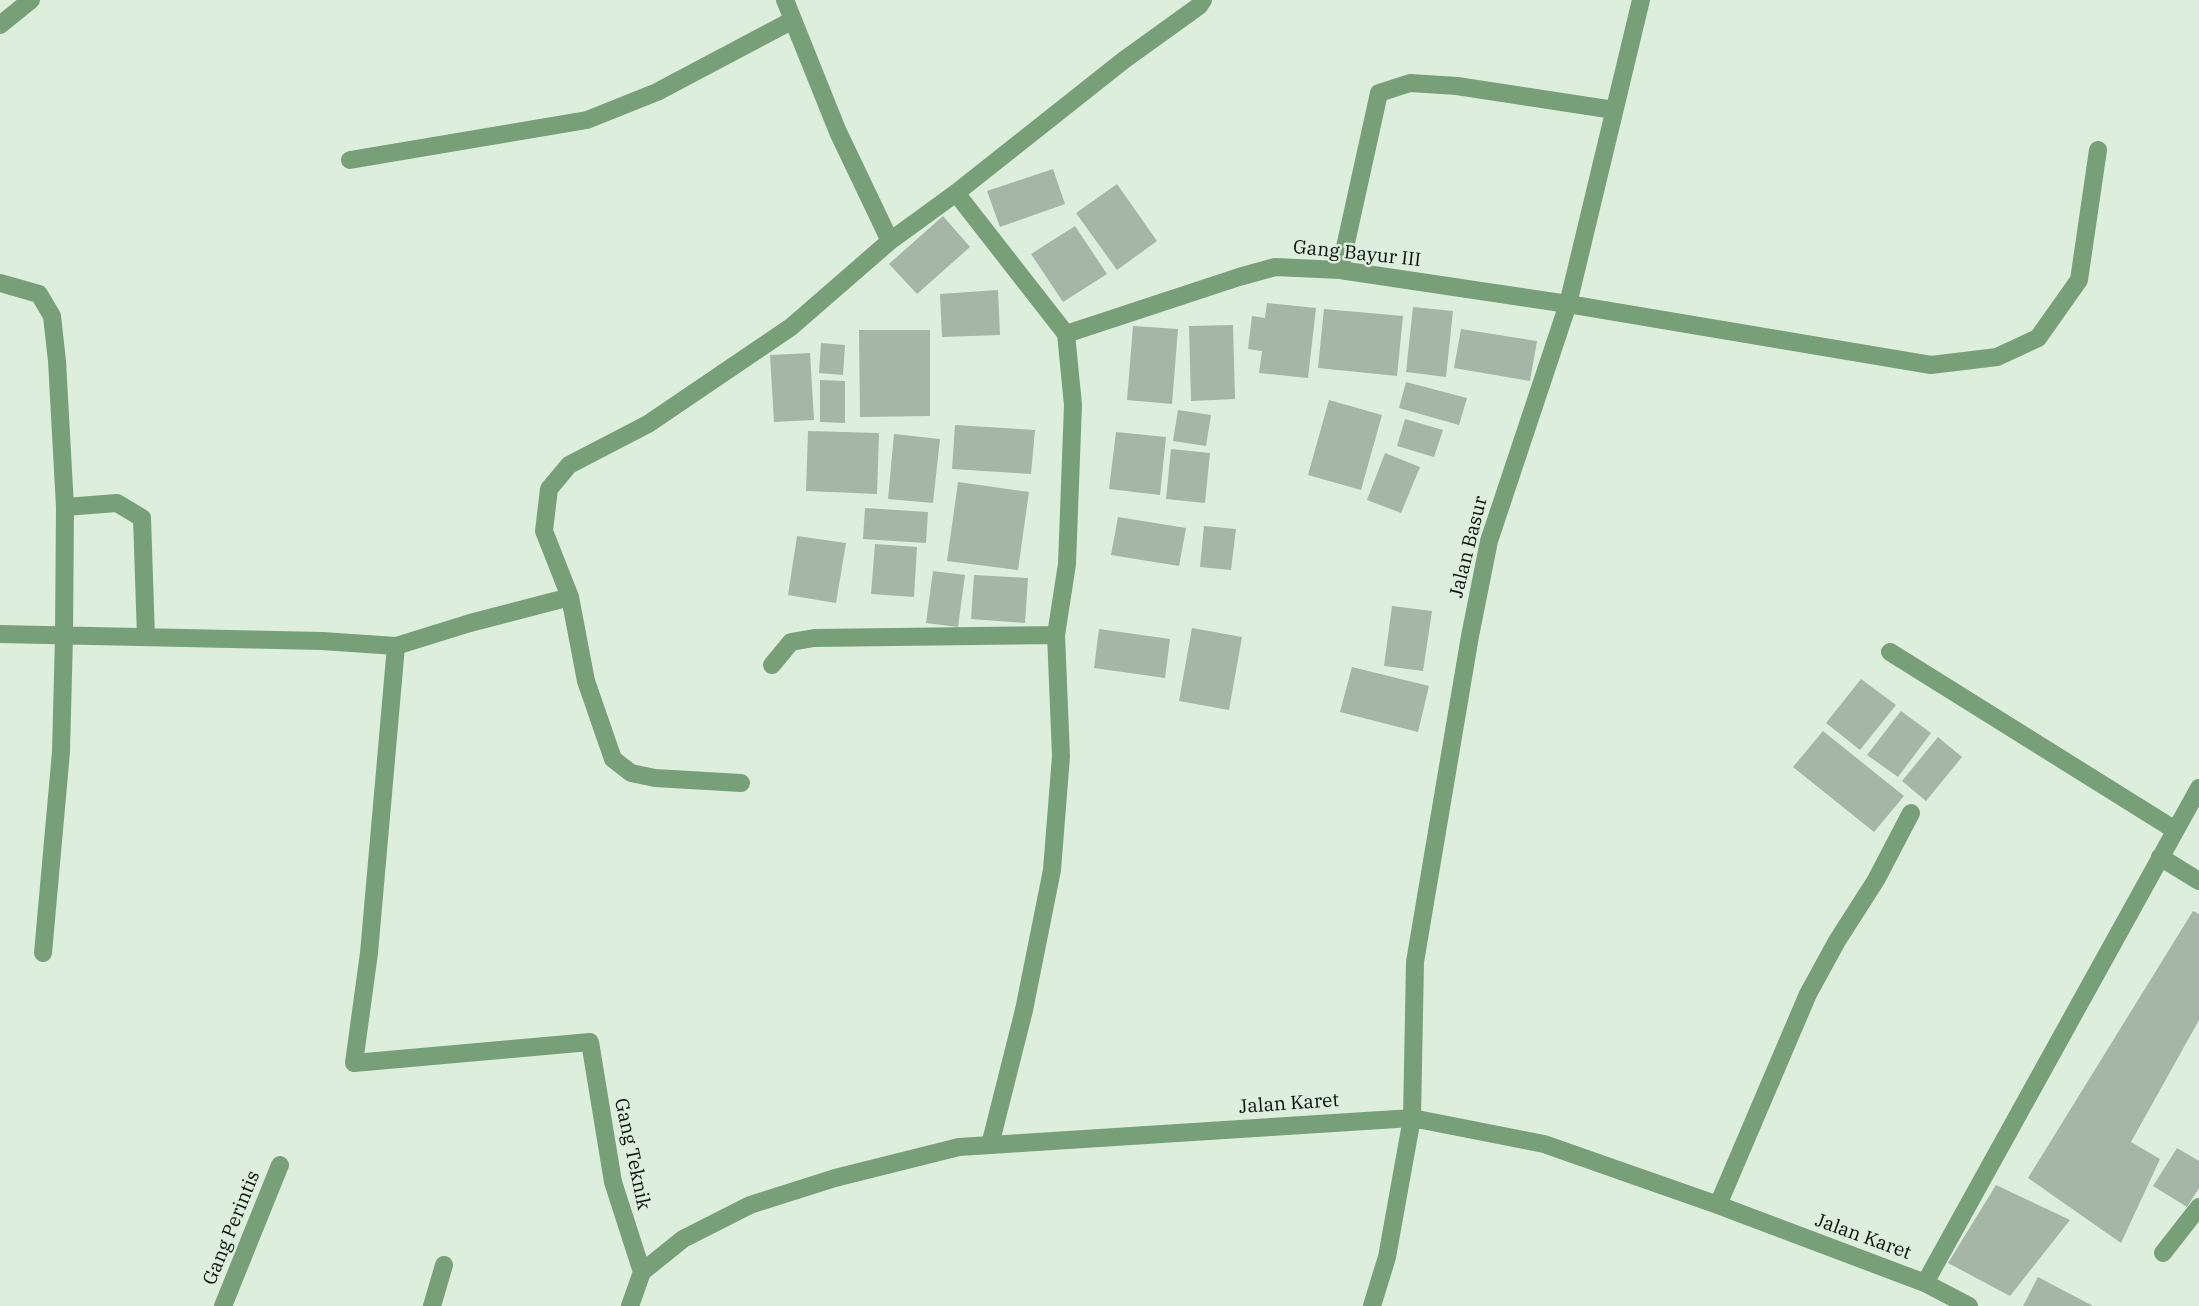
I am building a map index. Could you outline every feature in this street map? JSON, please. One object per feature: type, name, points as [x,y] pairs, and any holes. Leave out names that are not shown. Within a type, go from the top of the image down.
[{"type":"street","points":[[0,25],[31,0]]},
{"type":"street","points":[[785,0],[838,132],[890,242]]},
{"type":"street","points":[[741,783],[654,778],[631,773],[613,759],[586,681],[570,597],[544,531],[549,489],[569,465],[648,424],[791,327],[890,242],[1124,60],[1199,6],[1203,0]]},
{"type":"street","name":"Jalan Basur","points":[[1372,1306],[1387,1257],[1412,1118],[1415,962],[1470,636],[1489,541],[1568,304],[1641,0]]},
{"type":"street","points":[[350,160],[587,120],[657,92],[793,20]]},
{"type":"street","points":[[1340,270],[1379,93],[1410,83],[1457,86],[1615,110]]},
{"type":"street","name":"Gang Bayur III","points":[[1066,334],[1275,267],[1340,270],[1568,304],[1931,365],[1997,357],[2038,338],[2079,280],[2098,150]]},
{"type":"street","points":[[956,193],[1066,334],[1073,405],[1067,564],[1056,635],[1060,756],[1052,870],[1024,1010],[990,1145]]},
{"type":"street","points":[[0,283],[39,294],[52,316],[57,361],[65,507],[64,636],[61,752],[43,954]]},
{"type":"street","points":[[65,507],[117,503],[142,518],[146,637]]},
{"type":"street","points":[[0,634],[322,640],[396,646],[570,597]]},
{"type":"street","points":[[772,665],[792,642],[814,638],[1056,635]]},
{"type":"street","name":"Gang Teknik","points":[[396,646],[369,953],[354,1063],[590,1042],[613,1182],[642,1272]]},
{"type":"street","points":[[1890,652],[2175,830]]},
{"type":"street","points":[[1925,1283],[2199,788]]},
{"type":"street","points":[[1718,1205],[1808,994],[1876,880],[1911,813]]},
{"type":"street","points":[[2160,857],[2199,881]]},
{"type":"street","name":"Jalan Karet","points":[[642,1272],[683,1239],[750,1205],[835,1178],[959,1147],[1412,1118],[1544,1144],[1718,1205],[1925,1283],[1969,1306]]},
{"type":"street","name":"Gang Perintis","points":[[223,1306],[280,1165]]},
{"type":"street","points":[[2163,1253],[2199,1207]]},
{"type":"street","points":[[432,1306],[444,1265]]},
{"type":"street","points":[[630,1306],[642,1272]]},
{"type":"building","points":[[1053,169],[1065,204],[1000,227],[987,191]]},
{"type":"building","points":[[1117,184],[1157,241],[1117,270],[1076,213]]},
{"type":"building","points":[[943,216],[970,247],[917,294],[889,264]]},
{"type":"building","points":[[1075,226],[1107,274],[1063,302],[1031,254]]},
{"type":"building","points":[[998,290],[1000,335],[942,337],[940,294]]},
{"type":"building","points":[[1267,303],[1316,308],[1308,378],[1259,373],[1262,351],[1248,349],[1252,316],[1265,318]]},
{"type":"building","points":[[1413,307],[1453,311],[1446,377],[1406,372]]},
{"type":"building","points":[[1324,309],[1403,316],[1397,376],[1318,368]]},
{"type":"building","points":[[1233,325],[1235,399],[1191,401],[1189,326]]},
{"type":"building","points":[[1133,326],[1178,329],[1172,404],[1127,400]]},
{"type":"building","points":[[1461,329],[1537,341],[1530,381],[1454,368]]},
{"type":"building","points":[[859,330],[930,330],[930,416],[860,417]]},
{"type":"building","points":[[821,343],[845,345],[843,375],[819,373]]},
{"type":"building","points":[[810,353],[814,420],[774,422],[770,355]]},
{"type":"building","points":[[820,380],[845,381],[845,423],[820,422]]},
{"type":"building","points":[[1406,382],[1467,398],[1459,425],[1399,408]]},
{"type":"building","points":[[1329,400],[1382,415],[1361,490],[1308,475]]},
{"type":"building","points":[[1178,410],[1211,415],[1206,446],[1173,441]]},
{"type":"building","points":[[1405,419],[1443,430],[1434,457],[1397,446]]},
{"type":"building","points":[[955,425],[1035,430],[1031,474],[952,469]]},
{"type":"building","points":[[808,431],[879,433],[877,494],[806,491]]},
{"type":"building","points":[[1116,432],[1166,437],[1160,495],[1109,489]]},
{"type":"building","points":[[894,434],[940,439],[933,503],[888,499]]},
{"type":"building","points":[[1171,449],[1210,453],[1205,503],[1166,499]]},
{"type":"building","points":[[1385,453],[1420,467],[1401,513],[1367,500]]},
{"type":"building","points":[[958,482],[1029,492],[1018,570],[947,561]]},
{"type":"building","points":[[865,508],[928,512],[926,543],[863,539]]},
{"type":"building","points":[[1118,517],[1186,528],[1179,566],[1111,555]]},
{"type":"building","points":[[1204,526],[1236,529],[1231,570],[1200,567]]},
{"type":"building","points":[[797,536],[846,543],[836,603],[788,595]]},
{"type":"building","points":[[875,544],[917,547],[914,597],[871,594]]},
{"type":"building","points":[[933,571],[965,575],[958,627],[926,623]]},
{"type":"building","points":[[974,575],[1028,578],[1025,623],[971,619]]},
{"type":"building","points":[[1392,606],[1432,611],[1423,671],[1384,666]]},
{"type":"building","points":[[1192,628],[1242,637],[1229,710],[1179,701]]},
{"type":"building","points":[[1099,629],[1170,639],[1165,678],[1094,668]]},
{"type":"building","points":[[1352,667],[1429,686],[1418,732],[1340,712]]},
{"type":"building","points":[[1861,679],[1896,705],[1860,750],[1826,723]]},
{"type":"building","points":[[1901,711],[1931,733],[1898,777],[1867,755]]},
{"type":"building","points":[[1823,731],[1904,796],[1874,832],[1793,767]]},
{"type":"building","points":[[1938,737],[1962,757],[1926,801],[1902,781]]},
{"type":"building","points":[[2193,911],[2199,914],[2199,1020],[2131,1142],[2160,1159],[2121,1243],[2028,1178]]},
{"type":"building","points":[[2177,1148],[2199,1161],[2199,1188],[2187,1207],[2153,1186]]},
{"type":"building","points":[[1996,1185],[2070,1220],[2010,1296],[1948,1263]]},
{"type":"building","points":[[2038,1277],[2093,1306],[2023,1306]]}]
